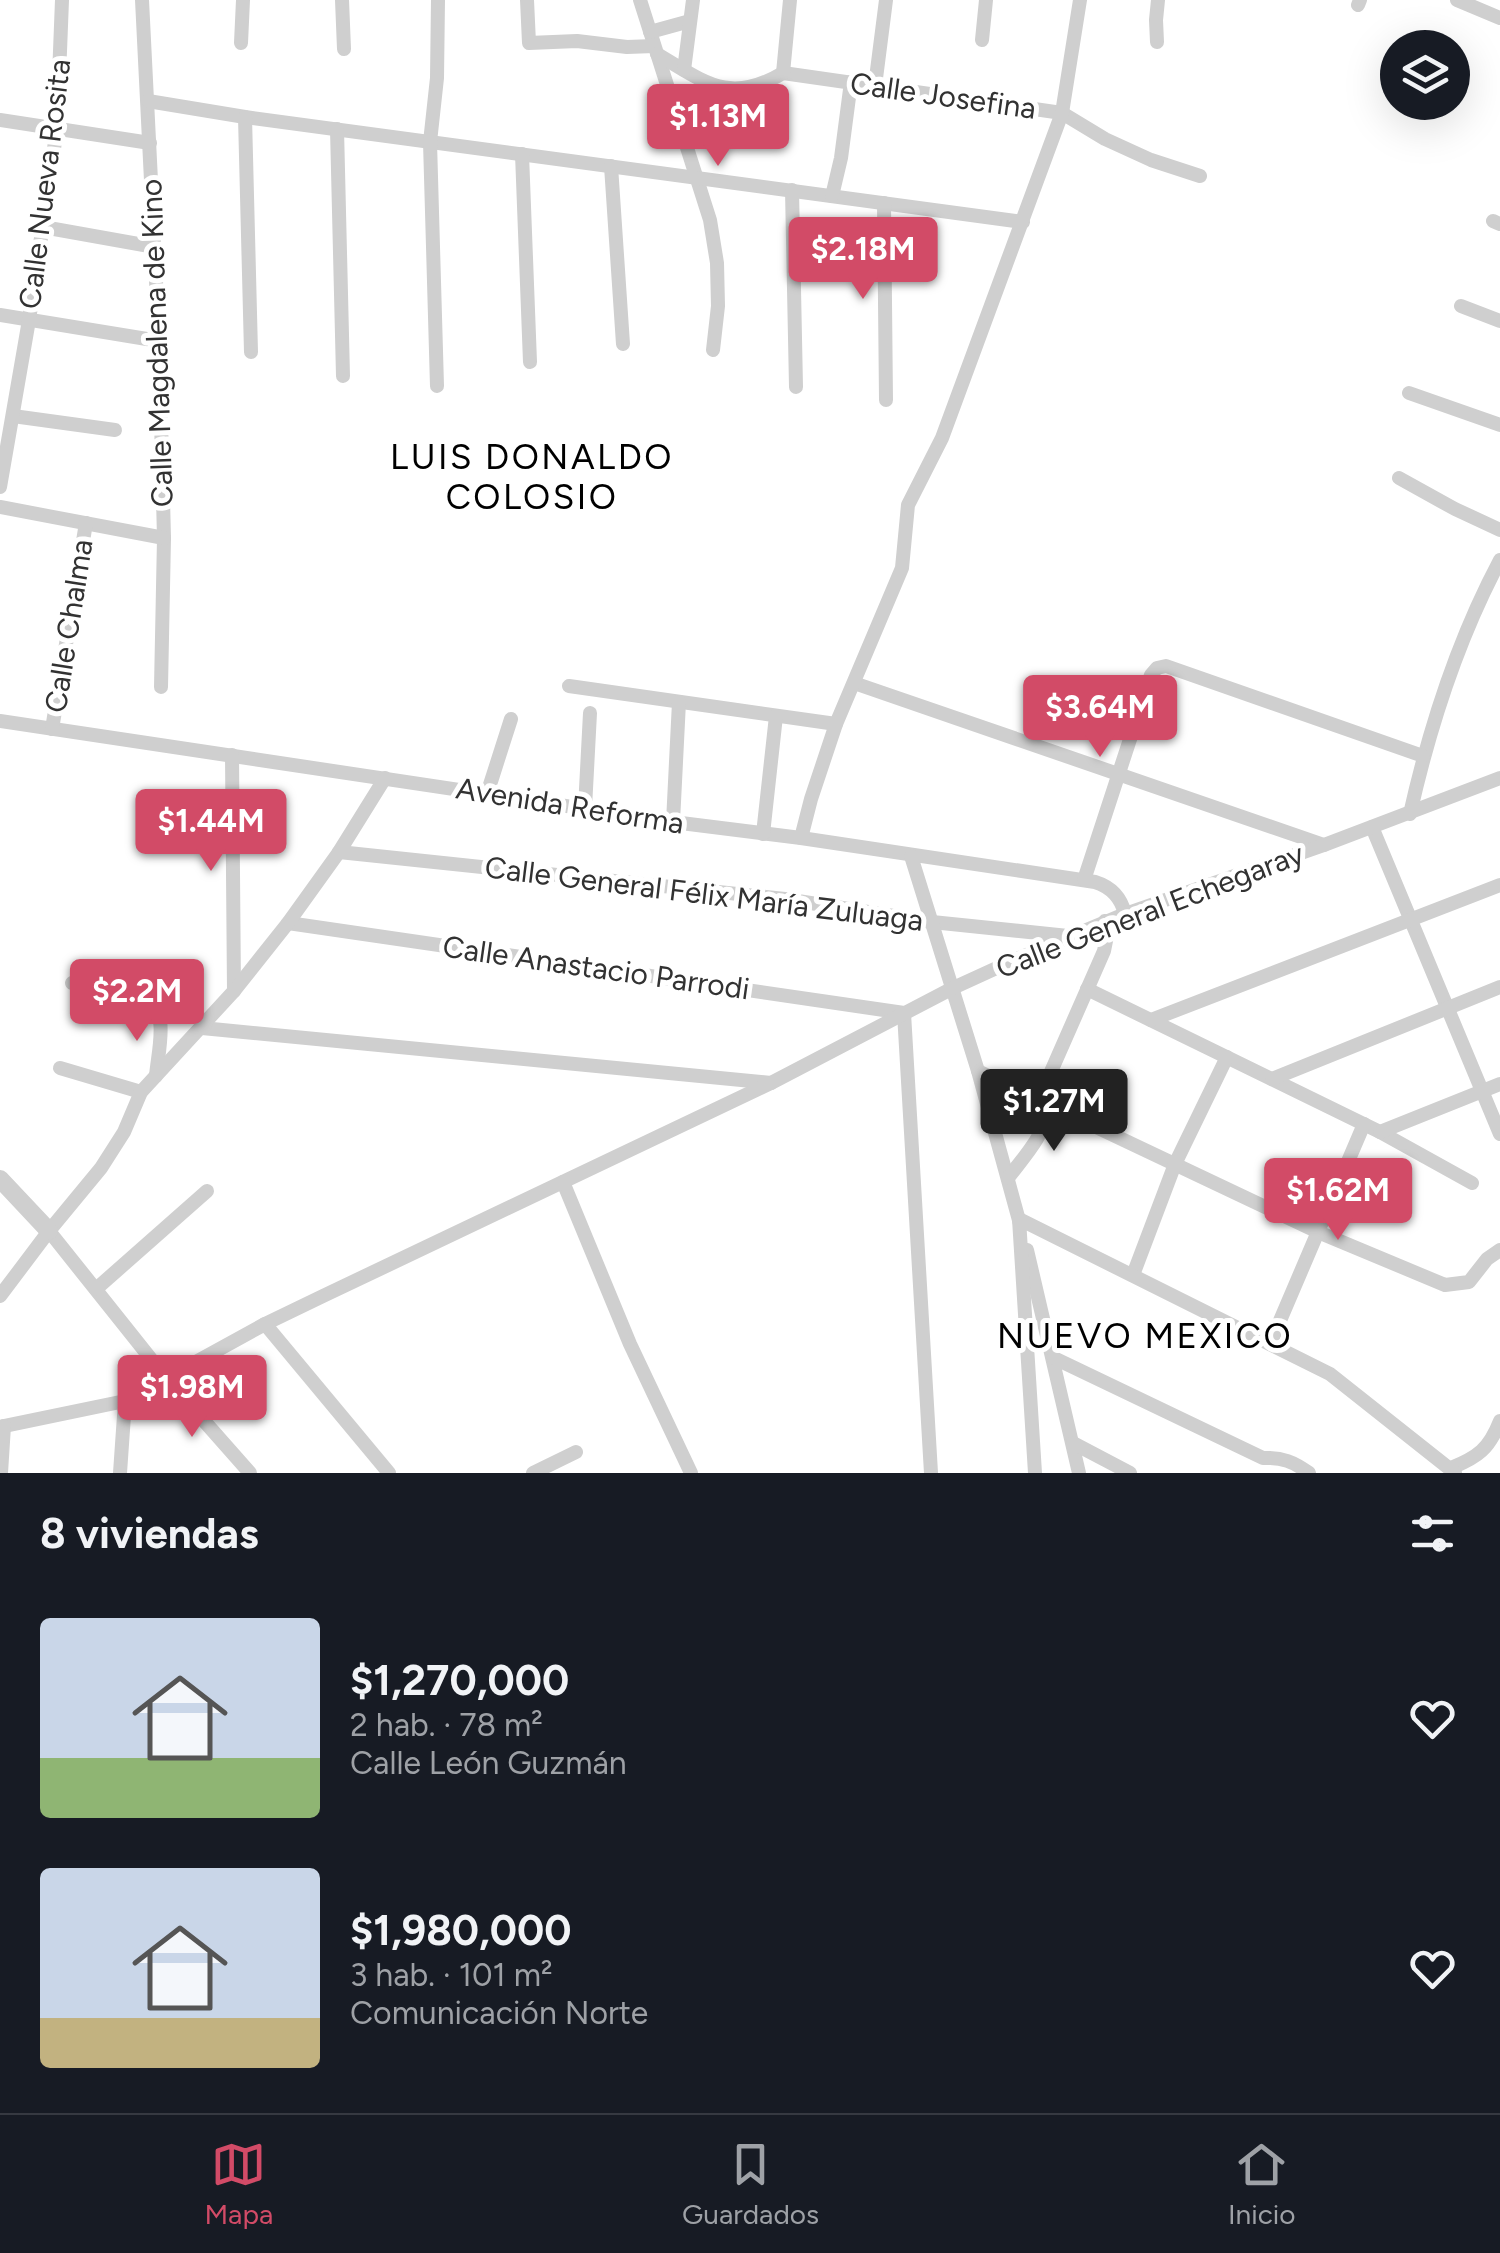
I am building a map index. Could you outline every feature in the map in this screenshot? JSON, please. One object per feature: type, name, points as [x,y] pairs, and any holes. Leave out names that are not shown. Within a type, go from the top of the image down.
[{"type":"street","name":"Calle Nueva Rosita","points":[[0,486],[57,128],[62,0]]},
{"type":"street","name":"Calle Magdalena de Kino","points":[[142,0],[159,342],[164,538],[161,687]]},
{"type":"street","points":[[241,43],[244,0]]},
{"type":"street","points":[[342,0],[344,49]]},
{"type":"street","points":[[438,0],[430,142],[438,386]]},
{"type":"street","points":[[526,0],[529,43],[565,41],[627,47],[654,44],[690,21]]},
{"type":"street","points":[[640,0],[710,220],[718,306],[713,350]]},
{"type":"street","points":[[684,70],[693,0]]},
{"type":"street","points":[[783,73],[790,0]]},
{"type":"street","points":[[875,86],[886,0]]},
{"type":"street","points":[[982,40],[986,0]]},
{"type":"street","points":[[802,838],[836,724],[902,568],[908,505],[937,452],[1062,113],[1080,0]]},
{"type":"street","points":[[1156,42],[1158,0]]},
{"type":"street","points":[[1457,0],[1500,18]]},
{"type":"street","points":[[654,44],[684,70],[715,87],[678,118]]},
{"type":"street","name":"Calle Josefina","points":[[715,87],[750,87],[783,73],[1062,113]]},
{"type":"street","points":[[832,196],[848,120],[851,82]]},
{"type":"street","points":[[148,101],[1023,222]]},
{"type":"street","points":[[1062,113],[1136,154],[1200,176]]},
{"type":"street","points":[[245,116],[251,352]]},
{"type":"street","points":[[0,120],[150,143]]},
{"type":"street","points":[[337,129],[343,376]]},
{"type":"street","points":[[522,154],[530,362]]},
{"type":"street","points":[[611,166],[623,344]]},
{"type":"street","points":[[792,190],[796,387]]},
{"type":"street","points":[[884,202],[886,400]]},
{"type":"street","points":[[42,227],[155,247]]},
{"type":"street","points":[[1461,306],[1500,321]]},
{"type":"street","points":[[0,315],[159,342]]},
{"type":"street","points":[[1409,394],[1500,425]]},
{"type":"street","points":[[13,416],[115,430]]},
{"type":"street","points":[[1399,478],[1500,530]]},
{"type":"street","points":[[0,507],[164,538]]},
{"type":"street","name":"Calle Chalma","points":[[52,728],[86,523]]},
{"type":"street","points":[[1410,814],[1440,699],[1460,643],[1500,560]]},
{"type":"street","points":[[1084,880],[1156,668],[1166,666],[1423,756]]},
{"type":"street","points":[[854,683],[1324,845]]},
{"type":"street","points":[[568,686],[836,724]]},
{"type":"street","points":[[672,822],[679,702]]},
{"type":"street","points":[[585,808],[590,713]]},
{"type":"street","points":[[763,834],[776,716]]},
{"type":"street","points":[[487,794],[511,719]]},
{"type":"street","name":"Avenida Reforma","points":[[0,721],[1084,880],[1110,889],[1122,903],[1125,914]]},
{"type":"street","points":[[232,756],[234,992]]},
{"type":"street","points":[[0,1296],[101,1168],[124,1132],[140,1092],[234,992],[288,923],[385,778]]},
{"type":"street","name":"Calle General Echegaray","points":[[2,1427],[124,1401],[265,1324],[772,1084],[953,988],[1069,936],[1500,778]]},
{"type":"street","points":[[1372,827],[1500,1134]]},
{"type":"street","name":"Calle General Félix María Zuluaga","points":[[339,852],[785,899],[932,922],[1069,936]]},
{"type":"street","points":[[911,856],[1008,1178],[1079,1473]]},
{"type":"street","points":[[1151,1020],[1500,885]]},
{"type":"street","points":[[1008,1178],[1042,1134],[1051,1105],[1044,1094],[1048,1078],[1104,951],[1106,921]]},
{"type":"street","name":"Calle Anastacio Parrodi","points":[[288,923],[904,1013]]},
{"type":"street","points":[[72,983],[148,998],[156,1004],[161,1015],[156,1077]]},
{"type":"street","points":[[1272,1079],[1500,986]]},
{"type":"street","points":[[1087,989],[1380,1132],[1472,1183]]},
{"type":"street","points":[[904,1013],[932,1473]]},
{"type":"street","points":[[202,1028],[772,1084]]},
{"type":"street","points":[[1134,1275],[1175,1164],[1227,1058]]},
{"type":"street","points":[[60,1068],[140,1092]]},
{"type":"street","points":[[978,1071],[1318,1232],[1445,1285],[1469,1282],[1500,1250]]},
{"type":"street","points":[[1380,1132],[1500,1084]]},
{"type":"street","points":[[1270,1344],[1364,1124]]},
{"type":"street","points":[[563,1182],[630,1344],[690,1473]]},
{"type":"street","points":[[2,1185],[49,1231],[167,1379],[250,1473]]},
{"type":"street","points":[[96,1290],[207,1192]]},
{"type":"street","points":[[1019,1219],[1330,1374],[1453,1471],[1475,1458],[1493,1439],[1500,1421]]},
{"type":"street","points":[[1019,1219],[1035,1473]]},
{"type":"street","points":[[265,1324],[389,1473]]},
{"type":"street","points":[[1054,1358],[1263,1458],[1290,1461],[1309,1473]]},
{"type":"street","points":[[120,1473],[124,1401]]},
{"type":"street","points":[[1,1473],[2,1427]]},
{"type":"street","points":[[1073,1443],[1130,1473]]},
{"type":"street","points":[[533,1473],[576,1452]]},
{"type":"street","points":[[1250,1473],[1263,1458]]},
{"type":"district","name":"LUIS DONALDO COLOSIO","points":[[532,477]]},
{"type":"district","name":"NUEVO MEXICO","points":[[1145,1336]]}]
